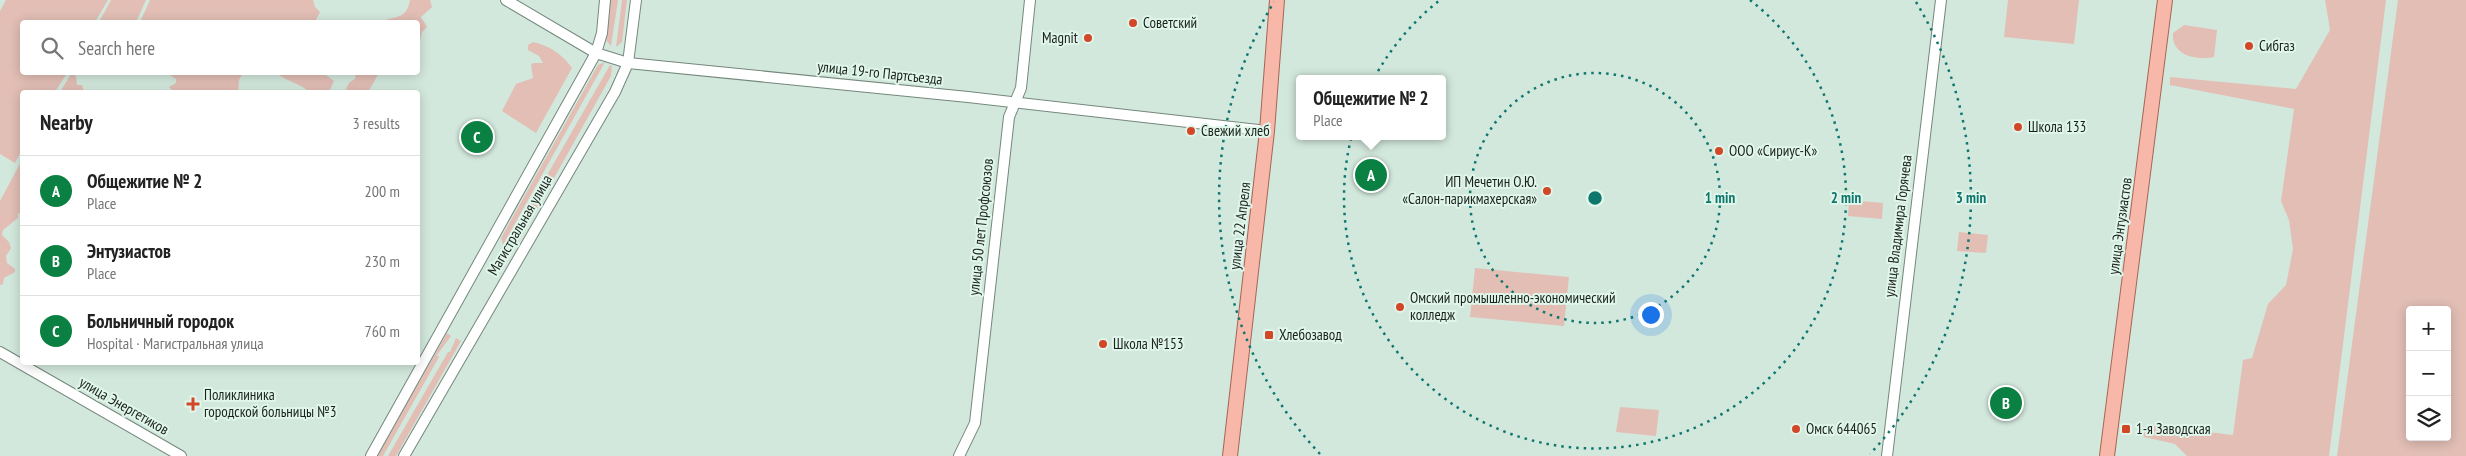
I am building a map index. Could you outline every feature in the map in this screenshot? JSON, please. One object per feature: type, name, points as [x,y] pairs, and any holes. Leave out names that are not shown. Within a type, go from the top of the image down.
[{"type":"main road","name":"улица 22 Апреля","points":[[1230,456],[1267,131],[1277,0]]},
{"type":"main road","name":"улица Энтузиастов","points":[[2107,456],[2165,0]]},
{"type":"street","name":"улица 19-го Партсъезда","points":[[506,0],[596,53],[628,63],[1016,102],[1267,131]]},
{"type":"street","name":"Магистральная улица","points":[[371,456],[596,53],[602,33],[605,0]]},
{"type":"street","name":"Магистральная улица","points":[[404,456],[615,92],[628,63],[636,0]]},
{"type":"street","name":"улица 50 лет Профсоюзов","points":[[959,456],[975,423],[1009,117],[1021,88],[1030,0]]},
{"type":"street","name":"улица Владимира Горячева","points":[[1887,456],[1941,0]]},
{"type":"street","name":"улица Энергетиков","points":[[0,352],[20,363]]},
{"type":"street","name":"улица Энергетиков","points":[[23,365],[181,456]]},
{"type":"shaded area","points":[[6,0],[108,0],[96,20],[20,20],[20,75],[66,75],[56,90],[20,90],[20,154],[15,163],[0,154],[0,11]]},
{"type":"shaded area","points":[[111,0],[146,0],[137,20],[100,20]]},
{"type":"shaded area","points":[[150,0],[313,0],[315,7],[320,12],[316,20],[141,20]]},
{"type":"shaded area","points":[[410,0],[430,0],[432,7],[421,17],[427,27],[422,32],[420,40],[420,20],[385,20],[403,14]]},
{"type":"shaded area","points":[[610,0],[618,0],[611,46],[606,40]]},
{"type":"shaded area","points":[[622,0],[627,0],[622,42],[616,47]]},
{"type":"shaded area","points":[[2008,0],[2079,0],[2074,44],[2004,37]]},
{"type":"shaded area","points":[[2325,0],[2386,0],[2329,456],[2187,456],[2175,444],[2144,437],[2139,427],[2156,426],[2233,435],[2243,360],[2252,358],[2268,304],[2286,285],[2293,249],[2289,220],[2281,201],[2294,109],[2170,85],[2170,77],[2296,89],[2330,30]]},
{"type":"shaded area","points":[[2398,0],[2466,0],[2466,456],[2337,456]]},
{"type":"shaded area","points":[[2184,25],[2217,30],[2214,57],[2193,57],[2186,55],[2176,47],[2173,41],[2173,33]]},
{"type":"shaded area","points":[[533,42],[555,51],[572,68],[536,133],[502,111],[516,84],[533,78],[531,65],[533,63],[543,63],[539,56],[528,50],[528,45]]},
{"type":"shaded area","points":[[605,62],[503,245],[501,238],[598,65]]},
{"type":"shaded area","points":[[610,65],[612,66],[611,76],[516,246],[506,247]]},
{"type":"shaded area","points":[[70,75],[74,75],[76,76],[77,85],[82,85],[83,90],[61,90]]},
{"type":"shaded area","points":[[170,75],[242,75],[239,80],[238,90],[172,90],[169,87],[176,83],[176,79]]},
{"type":"shaded area","points":[[280,75],[326,75],[334,81],[330,90],[307,90]]},
{"type":"shaded area","points":[[355,75],[378,75],[369,90],[347,90],[349,83],[356,78]]},
{"type":"shaded area","points":[[20,164],[20,214],[18,213],[18,218],[3,230],[2,235],[9,242],[11,248],[6,256],[7,263],[15,269],[15,272],[4,278],[3,284],[0,285],[0,201]]},
{"type":"shaded area","points":[[1849,200],[1883,203],[1882,219],[1848,216]]},
{"type":"shaded area","points":[[1959,232],[1988,235],[1986,253],[1957,251]]},
{"type":"shaded area","points":[[1475,268],[1569,277],[1564,326],[1470,317]]},
{"type":"shaded area","points":[[447,333],[451,336],[437,355],[439,357],[383,456],[377,456]]},
{"type":"shaded area","points":[[456,338],[461,341],[396,456],[388,456],[448,352],[450,352]]},
{"type":"shaded area","points":[[1620,407],[1659,410],[1656,436],[1616,432]]},
{"type":"place","name":"Советский","points":[[1133,23]]},
{"type":"place","name":"Magnit","points":[[1088,38]]},
{"type":"place","name":"Сибгаз","points":[[2249,46]]},
{"type":"place","name":"Школа 133","points":[[2018,127]]},
{"type":"place","name":"Свежий хлеб","points":[[1191,131]]},
{"type":"place","name":"Больничный городок","points":[[477,137]]},
{"type":"place","name":"ООО «Сириус-К»","points":[[1719,151]]},
{"type":"place","name":"Общежитие № 2","points":[[1371,175]]},
{"type":"place","name":"ИП Мечетин О.Ю. «Салон-парикмахерская»","points":[[1547,191]]},
{"type":"place","name":"Омский промышленно-экономический колледж","points":[[1400,307]]},
{"type":"place","name":"Хлебозавод","points":[[1269,335]]},
{"type":"place","name":"Школа №153","points":[[1103,344]]},
{"type":"place","name":"Энтузиастов","points":[[2006,403]]},
{"type":"place","name":"Поликлиника городской больницы №3","points":[[193,404]]},
{"type":"place","name":"Омск 644065","points":[[1796,429]]},
{"type":"place","name":"1-я Заводская","points":[[2126,429]]}]
